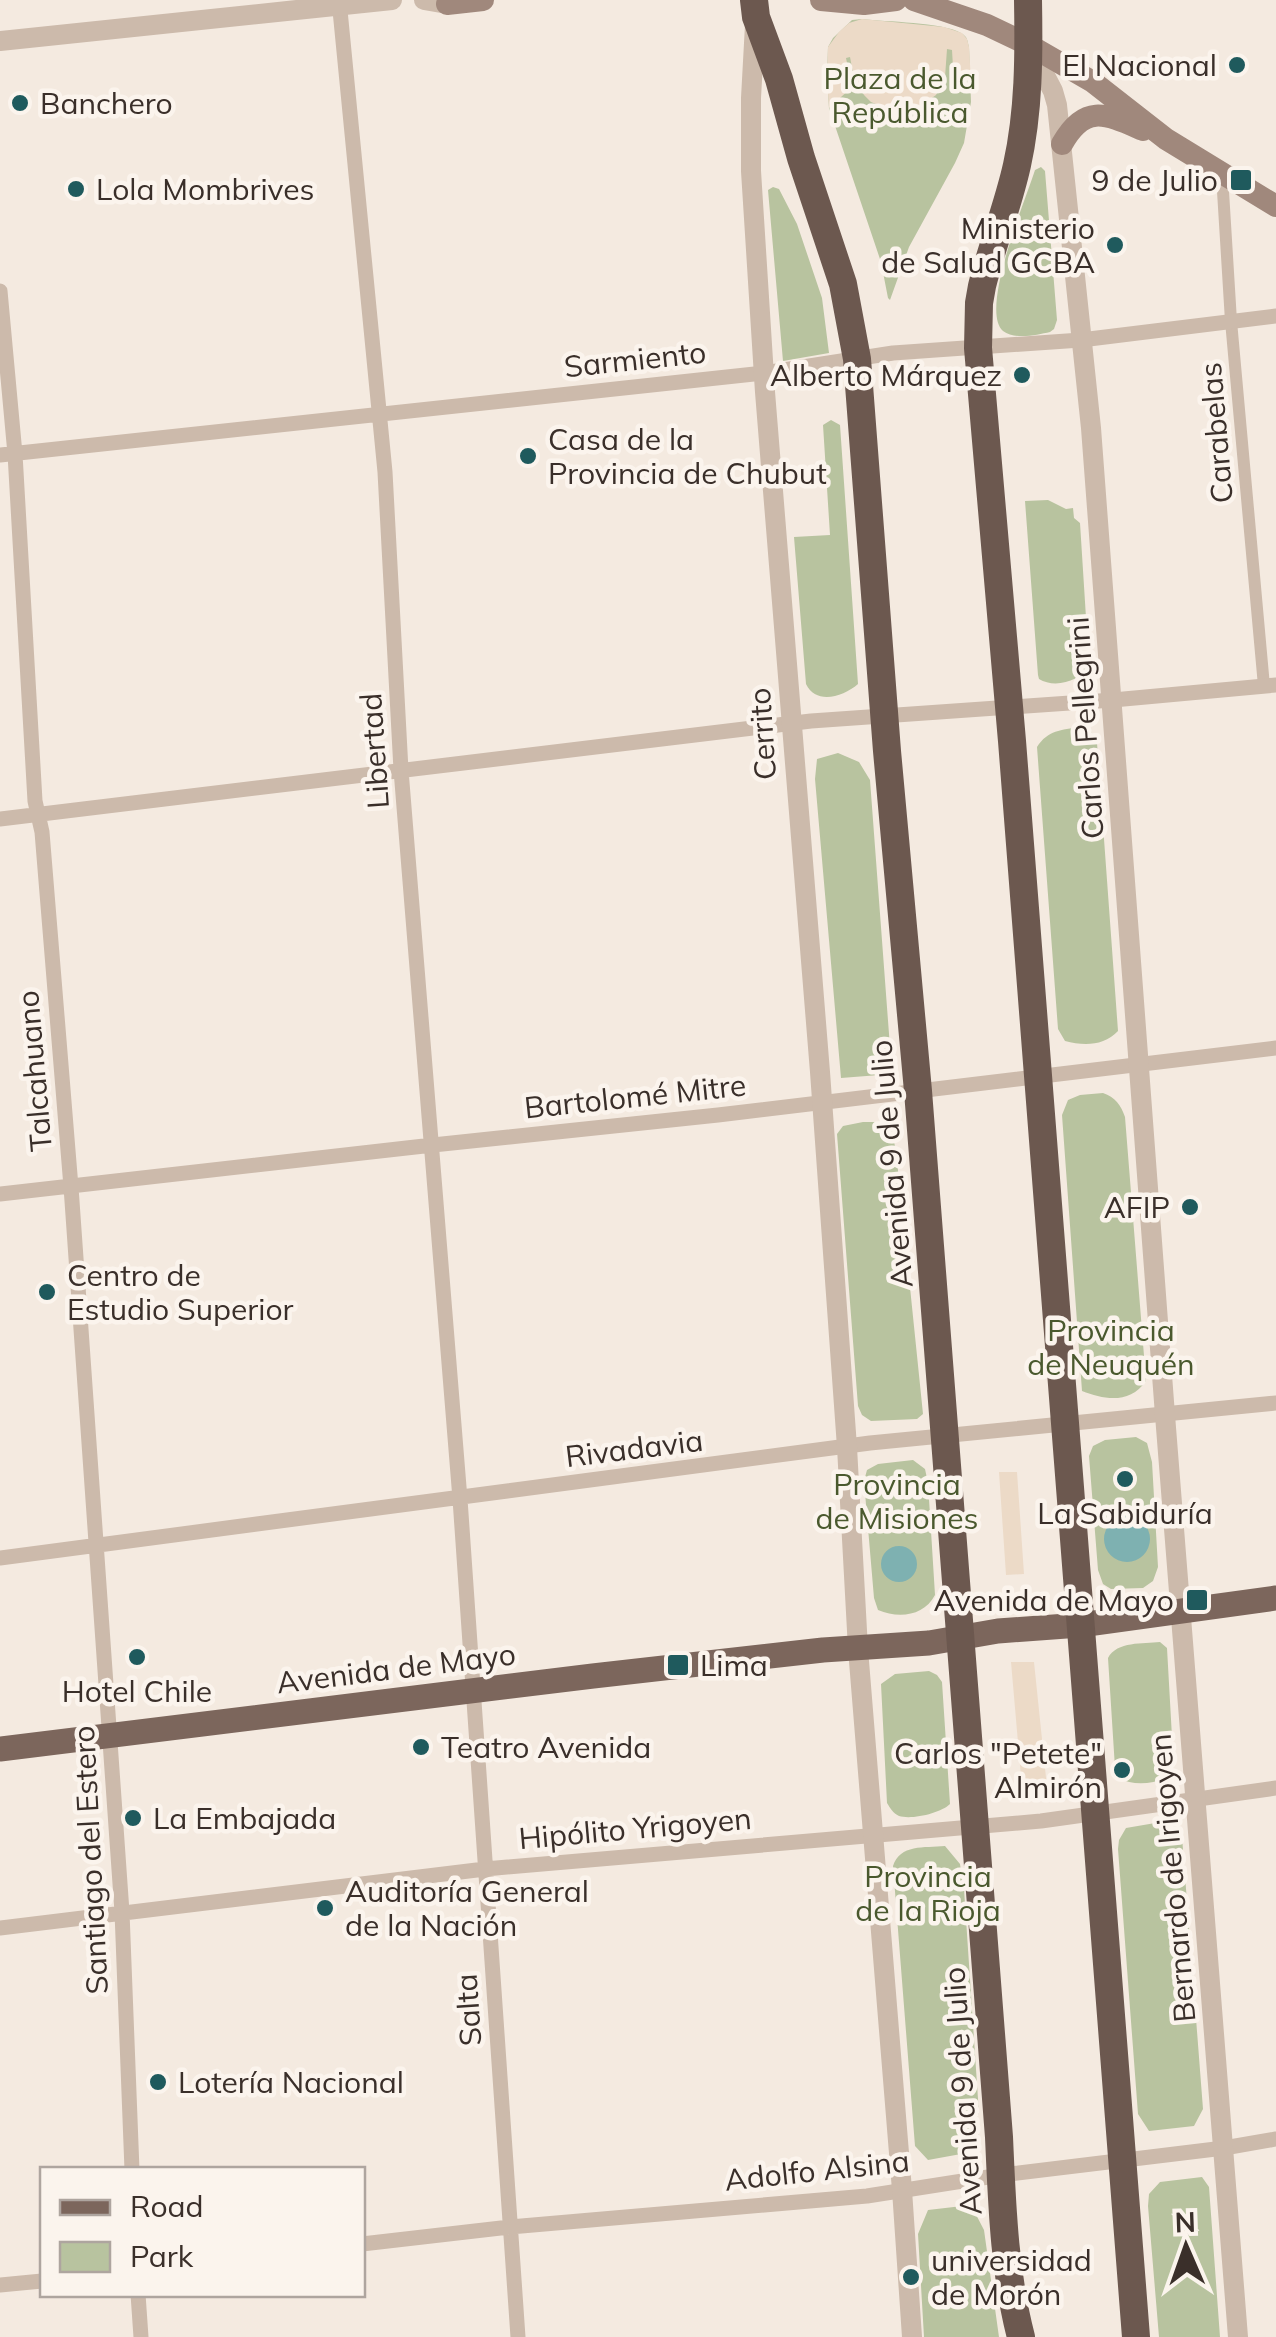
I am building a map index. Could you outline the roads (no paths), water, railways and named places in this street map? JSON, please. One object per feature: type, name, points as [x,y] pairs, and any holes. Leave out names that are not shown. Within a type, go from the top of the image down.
[{"type":"highway","points":[[1028,0],[1026,106],[1020,148],[982,286],[978,348],[1136,2337]]},
{"type":"highway","name":"Avenida 9 de Julio","points":[[755,9],[843,284],[857,359],[1001,2175],[1011,2288],[1021,2337]]},
{"type":"main road","points":[[436,2],[483,0]]},
{"type":"main road","points":[[821,0],[846,4],[896,0]]},
{"type":"main road","points":[[914,0],[987,25],[1029,45],[1093,82],[1166,139],[1276,206]]},
{"type":"main road","points":[[1062,144],[1078,123],[1099,115],[1166,139]]},
{"type":"main road","name":"Avenida de Mayo","points":[[0,1749],[823,1650],[929,1643],[1276,1598]]},
{"type":"street","points":[[0,41],[392,0]]},
{"type":"street","name":"Libertad","points":[[339,3],[386,472],[402,770],[460,1498]]},
{"type":"street","name":"Cerrito","points":[[755,9],[751,171],[847,1446]]},
{"type":"street","name":"Carlos Pellegrini","points":[[1029,45],[1057,104],[1092,428],[1165,1414]]},
{"type":"street","name":"Carabelas","points":[[1222,175],[1231,321],[1270,686]]},
{"type":"street","name":"Talcahuano","points":[[0,291],[7,455],[71,1186],[96,1547]]},
{"type":"street","name":"Sarmiento","points":[[7,455],[764,373],[893,353],[1080,340],[1276,316]]},
{"type":"street","points":[[0,820],[792,725],[1270,686]]},
{"type":"street","name":"Bartolomé Mitre","points":[[0,1194],[822,1103],[1276,1048]]},
{"type":"street","name":"Rivadavia","points":[[0,1558],[847,1446],[1276,1403]]},
{"type":"street","name":"Bernardo de Irigoyen","points":[[1165,1414],[1238,2337]]},
{"type":"street","points":[[847,1446],[858,1649],[912,2337]]},
{"type":"street","name":"Salta","points":[[460,1498],[518,2337]]},
{"type":"street","name":"Santiago del Estero","points":[[96,1547],[122,1912],[132,2167]]},
{"type":"street","name":"Hipólito Yrigoyen","points":[[0,1928],[485,1869],[976,1828],[1276,1788]]},
{"type":"street","name":"Adolfo Alsina","points":[[365,2244],[867,2196],[1276,2138]]},
{"type":"street","points":[[0,2285],[40,2280]]},
{"type":"street","points":[[138,2297],[141,2337]]},
{"type":"water","points":[[1127,1516],[1143,1523],[1150,1539],[1143,1555],[1127,1562],[1111,1555],[1104,1539],[1111,1523]]},
{"type":"water","points":[[899,1546],[912,1551],[917,1564],[912,1577],[899,1582],[886,1577],[881,1564],[886,1551]]},
{"type":"place","name":"El Nacional","points":[[1237,65]]},
{"type":"place","name":"Banchero","points":[[20,103]]},
{"type":"place","name":"9 de Julio","points":[[1241,180]]},
{"type":"place","name":"Lola Mombrives","points":[[76,189]]},
{"type":"place","name":"Ministerio de Salud GCBA","points":[[1115,245]]},
{"type":"place","name":"Alberto Márquez","points":[[1022,375]]},
{"type":"place","name":"Casa de la Provincia de Chubut","points":[[528,456]]},
{"type":"place","name":"AFIP","points":[[1190,1207]]},
{"type":"place","name":"Centro de Estudio Superior","points":[[47,1292]]},
{"type":"place","name":"La Sabiduría","points":[[1125,1479]]},
{"type":"place","name":"Avenida de Mayo","points":[[1197,1600]]},
{"type":"place","name":"Hotel Chile","points":[[137,1657]]},
{"type":"place","name":"Lima","points":[[678,1665]]},
{"type":"place","name":"Teatro Avenida","points":[[421,1747]]},
{"type":"place","name":"Carlos \"Petete\" Almirón","points":[[1122,1770]]},
{"type":"place","name":"La Embajada","points":[[133,1818]]},
{"type":"place","name":"Auditoría General de la Nación","points":[[325,1908]]},
{"type":"place","name":"Lotería Nacional","points":[[158,2082]]},
{"type":"place","name":"universidad de Morón","points":[[911,2277]]},
{"type":"park label","name":"Plaza de la República","points":[[900,95]]},
{"type":"park label","name":"Provincia de Neuquén","points":[[1111,1347]]},
{"type":"park label","name":"Provincia de Misiones","points":[[897,1501]]},
{"type":"park label","name":"Provincia de la Rioja","points":[[928,1893]]}]
